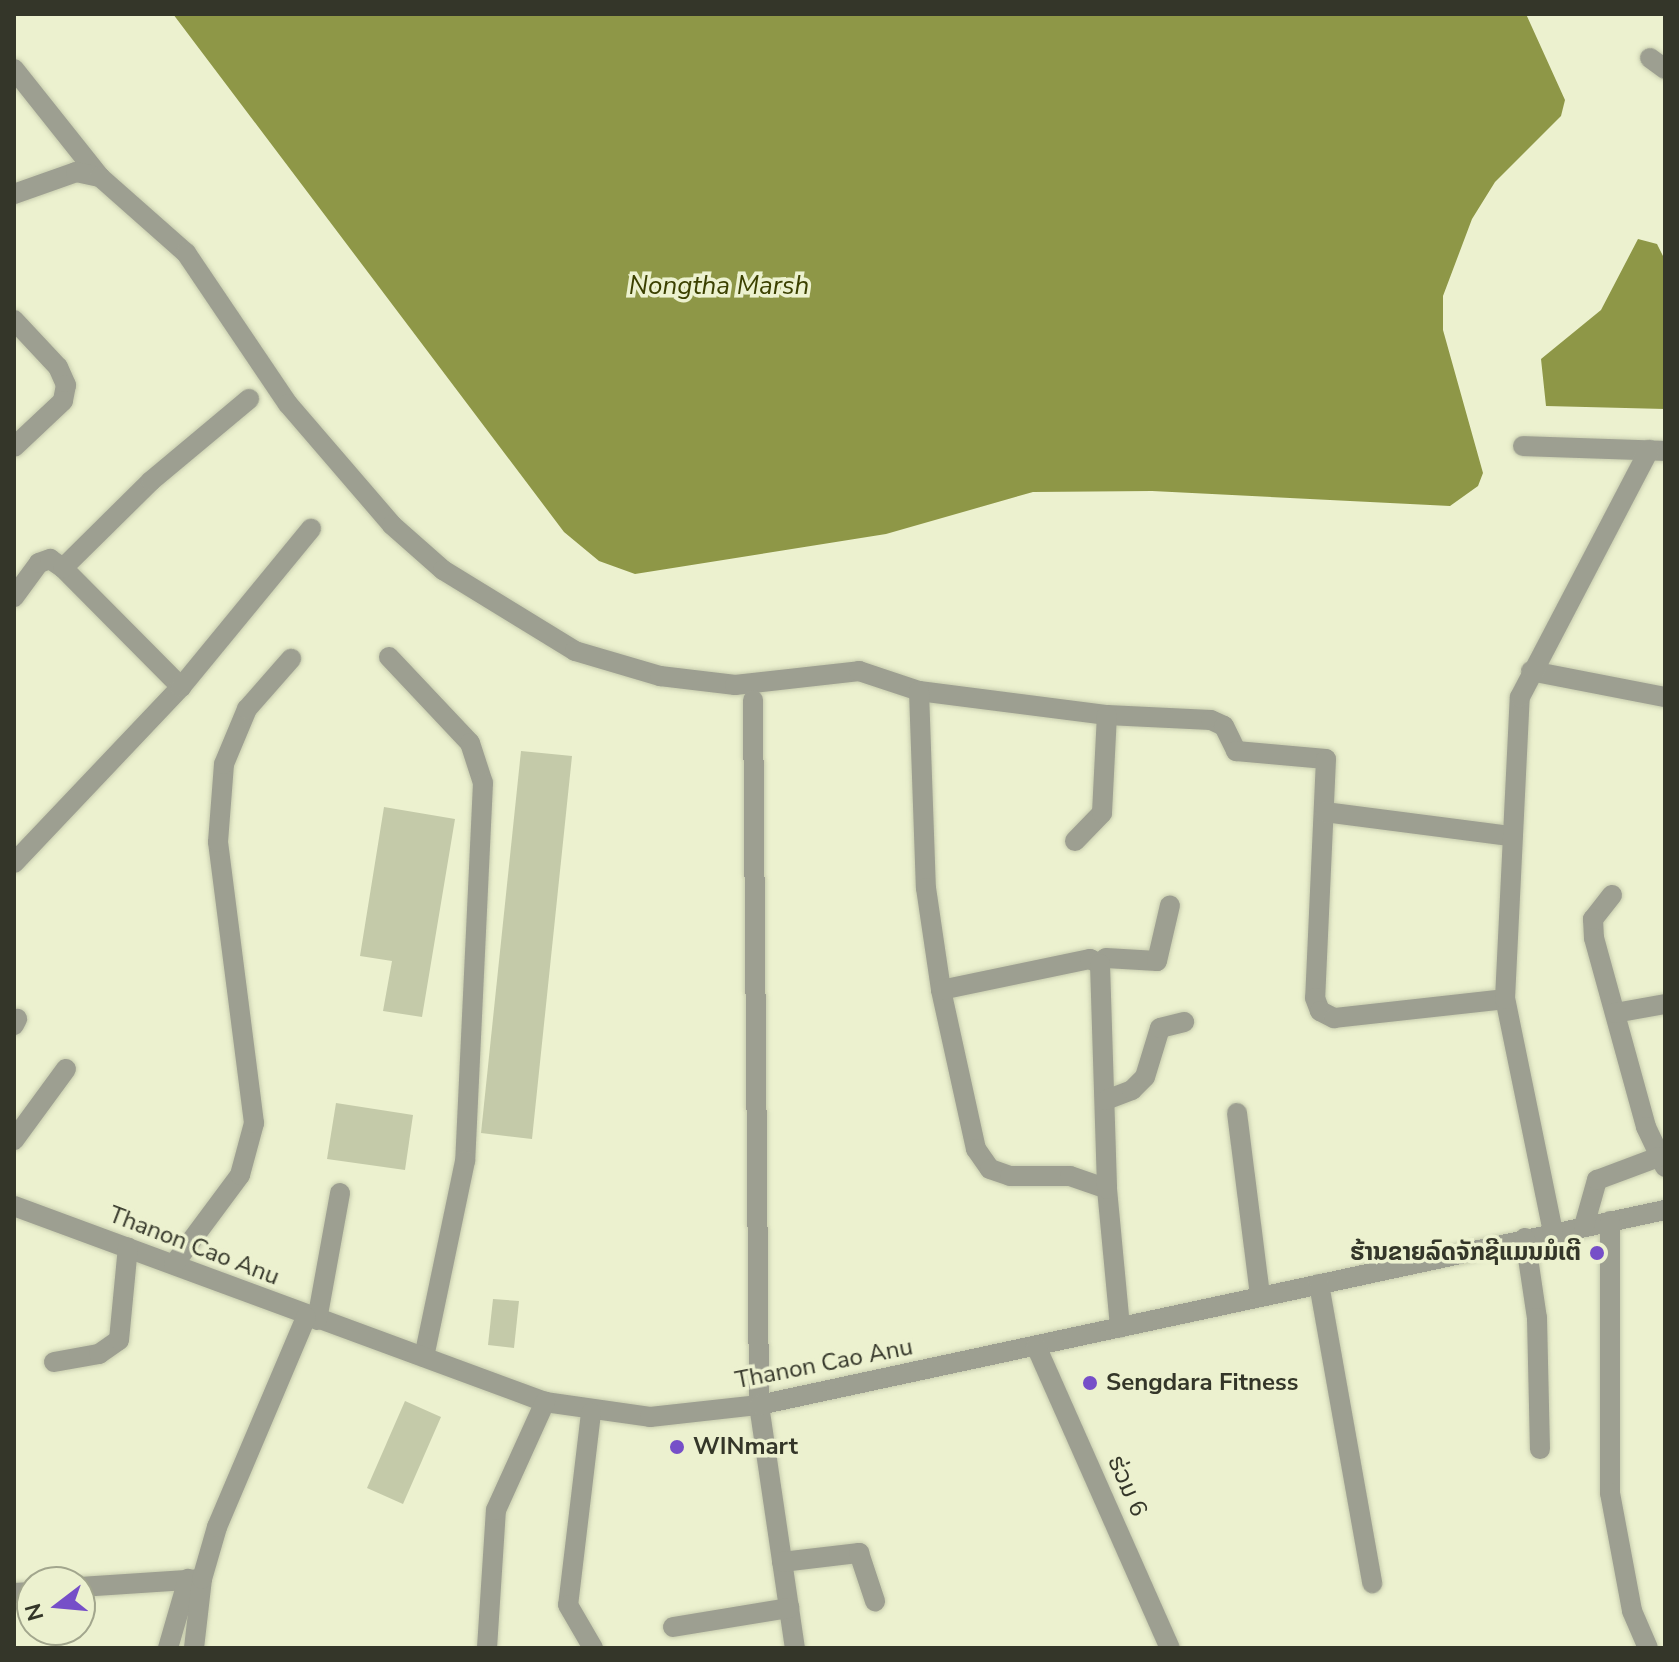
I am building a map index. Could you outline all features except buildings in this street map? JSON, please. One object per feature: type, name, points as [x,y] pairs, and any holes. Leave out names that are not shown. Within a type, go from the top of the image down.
[{"type":"street","points":[[14,69],[100,177],[186,253],[288,404],[392,525],[443,570],[521,620],[575,651],[660,676],[735,685],[859,671],[919,691],[1107,715],[1220,722],[1236,751],[1326,759],[1315,998],[1320,1011],[1334,1018],[1505,999]]},
{"type":"street","points":[[14,194],[76,172],[100,177]]},
{"type":"street","points":[[14,320],[58,367],[66,385],[63,401],[14,447]]},
{"type":"street","points":[[63,568],[151,481],[249,399]]},
{"type":"street","points":[[1523,446],[1657,451],[1531,671],[1520,697],[1505,999],[1553,1232]]},
{"type":"street","points":[[14,863],[181,687],[311,529]]},
{"type":"street","points":[[14,597],[45,559],[63,568],[181,687]]},
{"type":"street","points":[[389,657],[470,743],[483,783],[465,1161],[424,1357]]},
{"type":"street","points":[[174,1264],[209,1224],[240,1175],[254,1123],[220,857],[224,764],[247,709],[291,659]]},
{"type":"street","points":[[1531,671],[1665,697]]},
{"type":"street","points":[[919,691],[926,888],[941,990],[976,1149],[990,1169],[1010,1176],[1092,1179],[1107,1189]]},
{"type":"street","points":[[753,700],[759,1405],[795,1648]]},
{"type":"street","points":[[1075,841],[1102,813],[1107,715]]},
{"type":"street","points":[[1325,812],[1511,836]]},
{"type":"street","points":[[1584,1226],[1597,1180],[1662,1162],[1615,1013],[1593,919],[1612,895]]},
{"type":"street","points":[[1120,1327],[1107,1189],[1100,964],[1106,958],[1157,961],[1170,905]]},
{"type":"street","points":[[941,990],[1090,959],[1100,964]]},
{"type":"street","points":[[1615,1013],[1665,1004]]},
{"type":"street","points":[[1106,1100],[1132,1090],[1145,1077],[1160,1028],[1184,1022]]},
{"type":"street","points":[[14,1140],[66,1069]]},
{"type":"street","points":[[1237,1113],[1260,1296]]},
{"type":"street","points":[[168,1648],[217,1527],[312,1319],[340,1193]]},
{"type":"street","name":"Thanon Cao Anu","points":[[14,1206],[174,1264],[312,1319],[545,1402],[591,1413],[692,1415],[759,1405],[1665,1210]]},
{"type":"street","points":[[1610,1221],[1610,1493],[1632,1611],[1648,1648]]},
{"type":"street","points":[[1525,1238],[1537,1318],[1540,1449]]},
{"type":"street","points":[[54,1362],[99,1354],[119,1340],[128,1247]]},
{"type":"street","points":[[1319,1284],[1372,1583]]},
{"type":"street","name":"ຮ່ວມ 6","points":[[1036,1346],[1170,1648]]},
{"type":"street","points":[[487,1648],[496,1510],[545,1402]]},
{"type":"street","points":[[591,1413],[568,1605],[593,1648]]},
{"type":"street","points":[[782,1562],[859,1553],[875,1601]]},
{"type":"street","points":[[96,1586],[195,1579]]},
{"type":"street","points":[[194,1648],[195,1579]]},
{"type":"street","points":[[673,1627],[789,1608]]},
{"type":"water","name":"Nongtha Marsh","points":[[173,14],[1526,14],[1565,100],[1561,116],[1495,182],[1472,219],[1443,296],[1443,330],[1483,473],[1478,486],[1450,506],[1152,491],[1033,492],[886,534],[635,574],[599,561],[564,532]]},
{"type":"water","points":[[1638,239],[1657,244],[1665,260],[1665,409],[1546,406],[1541,359],[1601,310]]},
{"type":"place","name":"ຮ້ານຂາຍລົດຈັກຊີແມນມໍເຕີ","points":[[1597,1253]]},
{"type":"place","name":"Sengdara Fitness","points":[[1090,1383]]},
{"type":"place","name":"WINmart","points":[[677,1447]]}]
